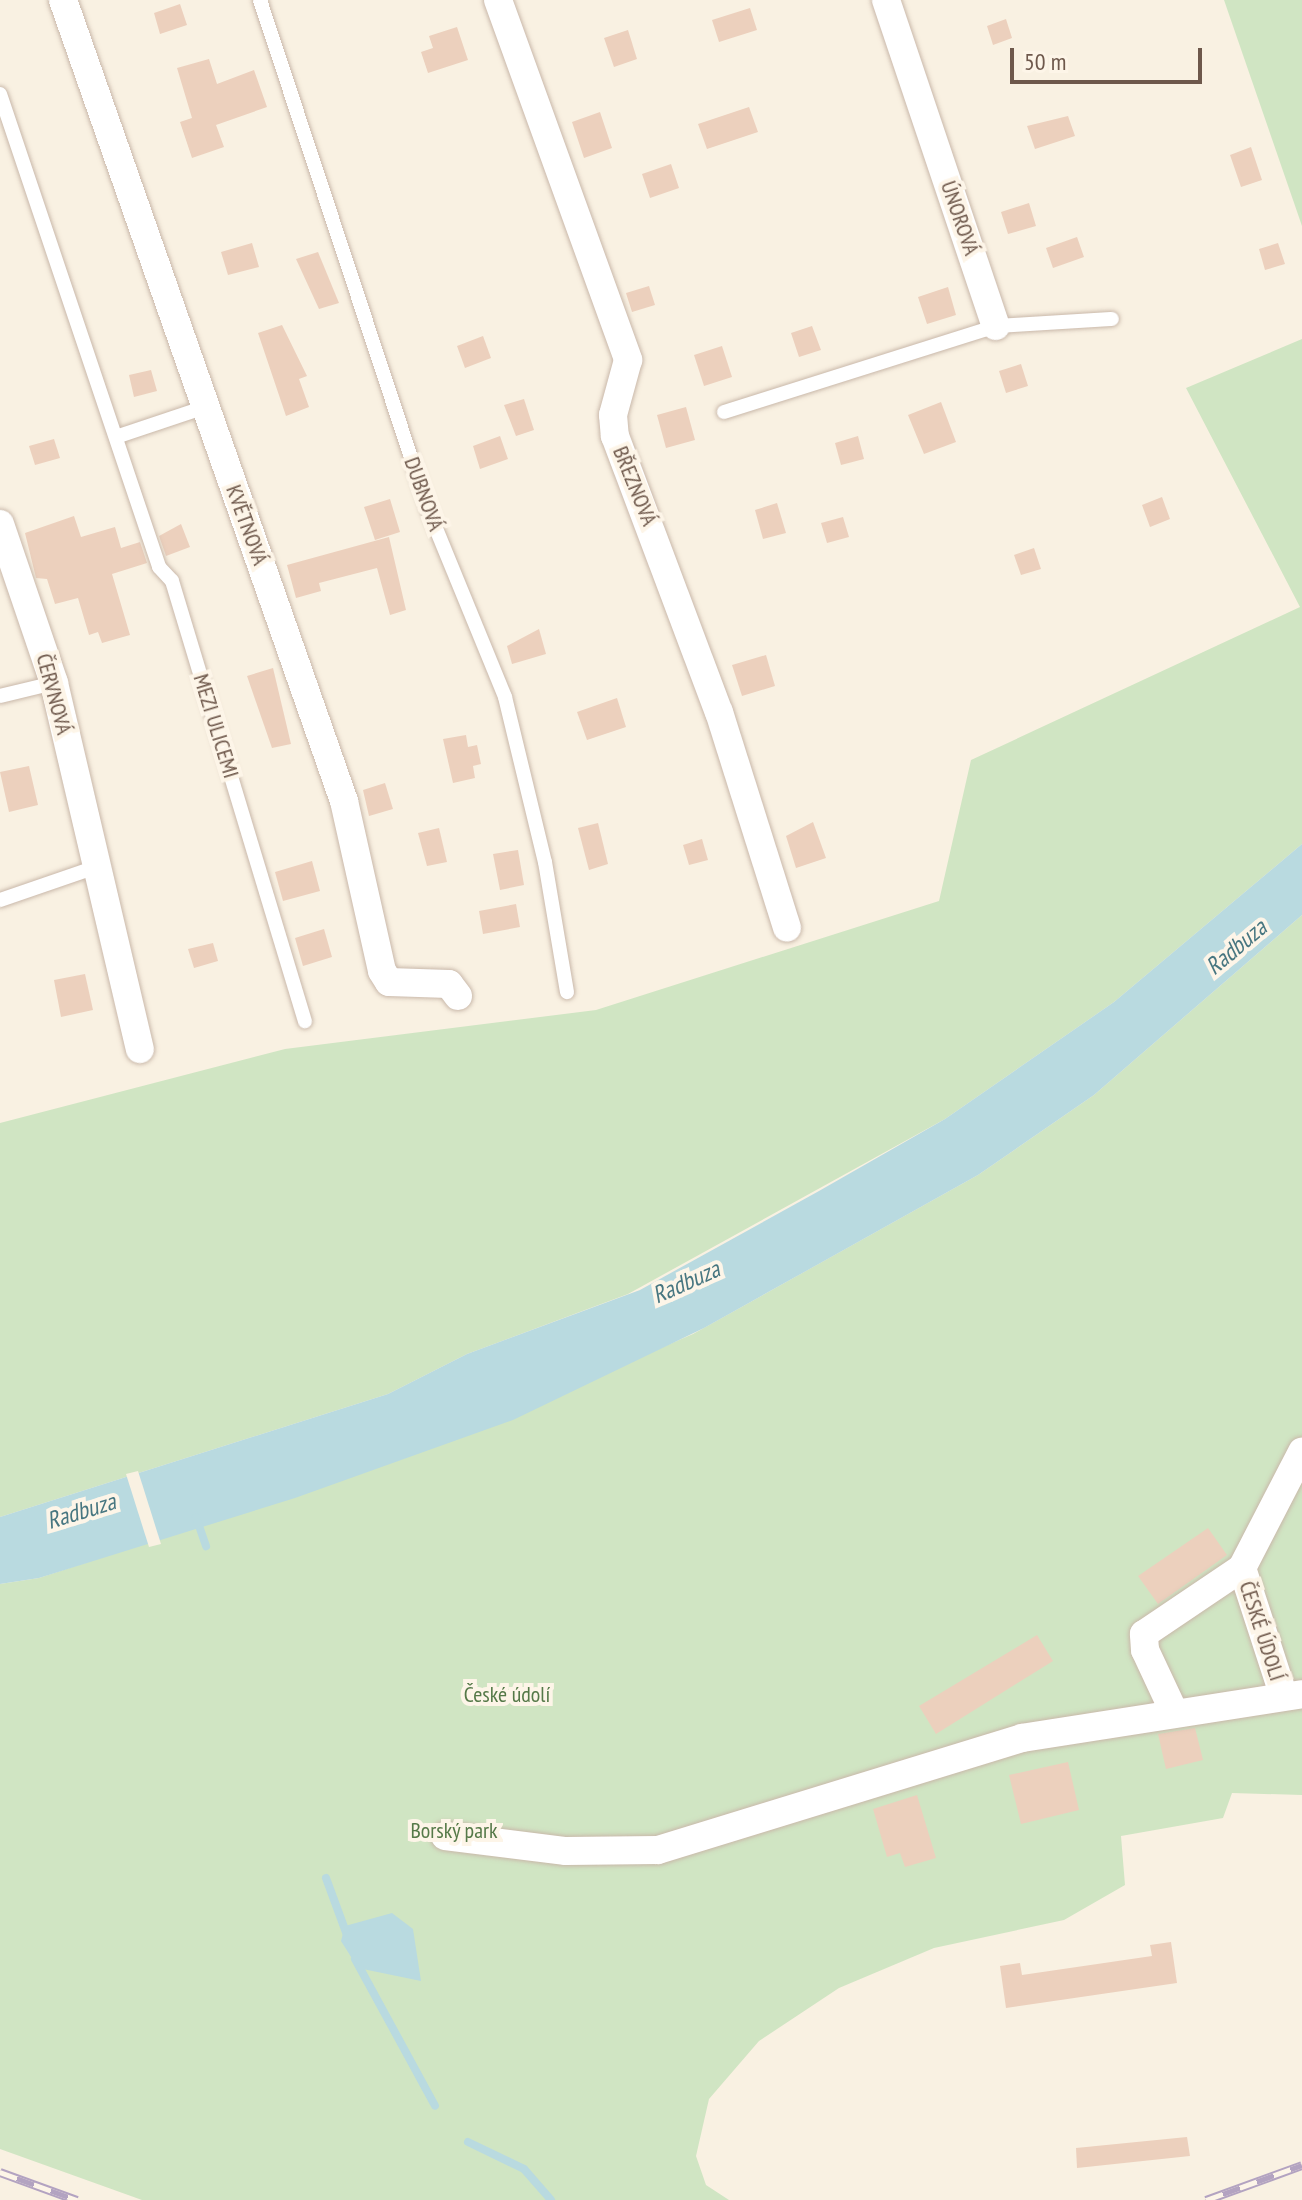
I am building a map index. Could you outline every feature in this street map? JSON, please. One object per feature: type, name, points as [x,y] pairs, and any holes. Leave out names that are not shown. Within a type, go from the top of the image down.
[{"type":"street","name":"KVĚTNOVÁ","points":[[63,0],[344,801],[382,971],[389,982],[449,984],[458,996]]},
{"type":"street","name":"BŘEZNOVÁ","points":[[498,0],[628,360],[613,415],[615,436],[719,712],[787,928]]},
{"type":"street","name":"ÚNOROVÁ","points":[[886,0],[996,326]]},
{"type":"street","name":"ČERVNOVÁ","points":[[0,524],[54,683],[140,1049]]},
{"type":"street","name":"ČESKÉ ÚDOLÍ","points":[[1174,1712],[1145,1650],[1144,1634],[1242,1568],[1302,1452]]},
{"type":"street","name":"ČESKÉ ÚDOLÍ","points":[[445,1836],[566,1851],[658,1850],[1022,1738],[1292,1694],[1242,1568]]},
{"type":"lane","name":"DUBNOVÁ","points":[[260,0],[428,509],[505,697],[545,862],[567,992]]},
{"type":"lane","name":"MEZI ULICEMI","points":[[0,94],[159,567],[172,581],[305,1021]]},
{"type":"lane","points":[[724,412],[996,326],[1112,319]]},
{"type":"lane","points":[[116,437],[205,407]]},
{"type":"lane","points":[[0,696],[54,683]]},
{"type":"lane","points":[[0,900],[96,867]]},
{"type":"green space","points":[[1224,0],[1302,0],[1302,226]]},
{"type":"green space","points":[[1302,339],[1302,844],[1114,1002],[945,1119],[628,1294],[467,1354],[388,1394],[0,1517],[0,1123],[285,1049],[596,1010],[939,901],[971,760],[1300,607],[1186,388]]},
{"type":"green space","name":"Borský park","points":[[1302,915],[1302,1795],[1232,1793],[1223,1818],[1121,1836],[1125,1885],[1064,1920],[934,1948],[839,1988],[759,2041],[709,2099],[696,2156],[706,2185],[729,2200],[142,2200],[0,2149],[0,1584],[39,1578],[408,1457],[693,1334],[978,1175],[1094,1095]]},
{"type":"water","name":"Radbuza","points":[[1302,844],[1302,915],[1094,1095],[978,1175],[704,1328],[513,1420],[295,1498],[39,1578],[0,1584],[0,1517],[388,1394],[467,1354],[640,1290],[819,1191],[945,1119],[1114,1002]]},
{"type":"water","points":[[392,1913],[413,1929],[421,1981],[358,1968],[341,1941],[345,1926]]},
{"type":"pier","points":[[138,1471],[161,1544],[149,1547],[126,1474]]},
{"type":"building","points":[[180,4],[187,25],[160,34],[154,13]]},
{"type":"building","points":[[750,8],[757,30],[719,42],[712,20]]},
{"type":"building","points":[[1006,19],[1012,38],[993,45],[987,26]]},
{"type":"building","points":[[457,27],[468,60],[428,73],[421,52],[433,48],[429,36]]},
{"type":"building","points":[[628,30],[637,59],[614,67],[604,38]]},
{"type":"building","points":[[209,59],[217,84],[254,70],[267,107],[216,125],[224,147],[192,158],[180,122],[192,118],[177,68]]},
{"type":"building","points":[[749,107],[758,132],[707,149],[698,124]]},
{"type":"building","points":[[600,112],[612,148],[584,158],[572,122]]},
{"type":"building","points":[[1068,116],[1075,136],[1035,149],[1027,126]]},
{"type":"building","points":[[1251,147],[1262,180],[1241,187],[1230,155]]},
{"type":"building","points":[[671,164],[679,188],[650,198],[642,174]]},
{"type":"building","points":[[1029,203],[1036,226],[1008,234],[1001,212]]},
{"type":"building","points":[[1077,237],[1084,257],[1053,268],[1046,248]]},
{"type":"building","points":[[252,243],[259,267],[228,275],[221,252]]},
{"type":"building","points":[[1278,243],[1285,264],[1265,270],[1259,249]]},
{"type":"building","points":[[318,252],[339,303],[319,309],[296,259]]},
{"type":"building","points":[[649,286],[655,305],[632,312],[626,293]]},
{"type":"building","points":[[948,287],[956,315],[927,324],[918,297]]},
{"type":"building","points":[[282,325],[307,376],[299,379],[309,407],[286,416],[258,333]]},
{"type":"building","points":[[812,326],[821,350],[799,357],[791,333]]},
{"type":"building","points":[[483,336],[491,358],[465,368],[457,346]]},
{"type":"building","points":[[722,346],[732,377],[704,386],[694,355]]},
{"type":"building","points":[[1021,364],[1028,386],[1006,393],[999,371]]},
{"type":"building","points":[[151,370],[157,391],[134,397],[129,375]]},
{"type":"building","points":[[524,399],[534,430],[516,436],[504,405]]},
{"type":"building","points":[[941,402],[956,442],[924,454],[908,415]]},
{"type":"building","points":[[686,407],[695,440],[666,448],[657,415]]},
{"type":"building","points":[[500,436],[508,459],[480,469],[473,446]]},
{"type":"building","points":[[858,436],[864,459],[841,465],[835,443]]},
{"type":"building","points":[[54,439],[60,458],[35,465],[29,446]]},
{"type":"building","points":[[1162,497],[1170,519],[1150,527],[1142,505]]},
{"type":"building","points":[[390,499],[400,532],[375,540],[364,507]]},
{"type":"building","points":[[777,503],[786,533],[763,539],[755,510]]},
{"type":"building","points":[[74,516],[81,537],[115,527],[121,548],[140,542],[147,563],[112,574],[130,635],[102,643],[98,632],[89,635],[78,598],[55,604],[47,579],[36,578],[25,533]]},
{"type":"building","points":[[843,517],[849,537],[827,543],[821,523]]},
{"type":"building","points":[[181,524],[190,547],[166,556],[159,536]]},
{"type":"building","points":[[389,537],[406,610],[390,615],[377,568],[319,583],[321,591],[296,598],[287,565]]},
{"type":"building","points":[[1034,548],[1041,569],[1021,575],[1014,555]]},
{"type":"building","points":[[539,629],[546,654],[512,664],[507,646]]},
{"type":"building","points":[[766,655],[775,686],[742,696],[732,665]]},
{"type":"building","points":[[273,668],[291,744],[272,748],[247,676]]},
{"type":"building","points":[[617,698],[626,727],[587,740],[577,712]]},
{"type":"building","points":[[466,735],[468,747],[477,745],[481,764],[473,766],[475,778],[453,783],[443,739]]},
{"type":"building","points":[[29,766],[38,805],[9,812],[0,772]]},
{"type":"building","points":[[385,783],[393,809],[369,816],[363,790]]},
{"type":"building","points":[[813,822],[826,858],[796,868],[786,836]]},
{"type":"building","points":[[598,823],[608,864],[589,870],[578,828]]},
{"type":"building","points":[[439,828],[447,862],[427,866],[418,833]]},
{"type":"building","points":[[702,839],[708,860],[689,865],[683,845]]},
{"type":"building","points":[[518,850],[524,885],[500,890],[493,854]]},
{"type":"building","points":[[312,861],[320,891],[283,901],[275,872]]},
{"type":"building","points":[[516,904],[520,927],[483,934],[479,911]]},
{"type":"building","points":[[324,929],[332,957],[303,966],[295,938]]},
{"type":"building","points":[[213,943],[218,961],[194,968],[188,949]]},
{"type":"building","points":[[85,974],[93,1010],[61,1017],[54,980]]},
{"type":"building","points":[[1208,1528],[1227,1555],[1158,1604],[1138,1576]]},
{"type":"building","points":[[1037,1635],[1053,1661],[936,1734],[919,1706]]},
{"type":"building","points":[[1195,1728],[1203,1760],[1166,1769],[1158,1734]]},
{"type":"building","points":[[1068,1762],[1079,1810],[1021,1824],[1009,1775]]},
{"type":"building","points":[[917,1795],[936,1858],[905,1867],[900,1853],[887,1857],[873,1809]]},
{"type":"building","points":[[1171,1942],[1177,1983],[1006,2008],[1000,1966],[1020,1963],[1022,1975],[1152,1956],[1150,1945]]},
{"type":"building","points":[[1187,2137],[1190,2156],[1077,2168],[1076,2148]]},
{"type":"waterway","points":[[196,1517],[206,1546]]},
{"type":"waterway","points":[[326,1878],[347,1935]]},
{"type":"waterway","points":[[355,1959],[435,2106]]},
{"type":"waterway","points":[[468,2142],[524,2169],[551,2200]]},
{"type":"railway","points":[[1206,2200],[1302,2165]]},
{"type":"railway","points":[[0,2172],[77,2200]]},
{"type":"park label","name":"České údolí","points":[[507,1695]]}]
